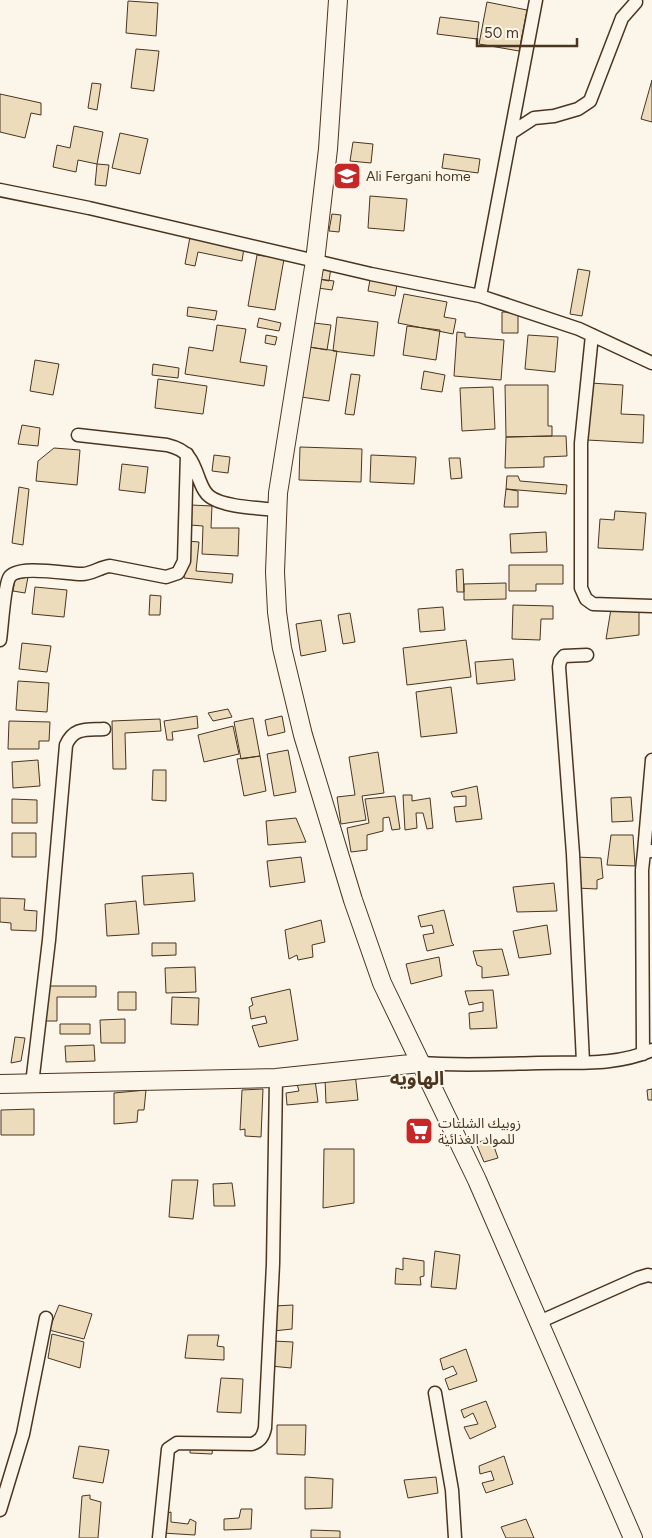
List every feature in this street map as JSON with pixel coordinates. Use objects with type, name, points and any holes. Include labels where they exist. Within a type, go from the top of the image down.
[{"type":"street","points":[[338,0],[328,149],[315,261],[287,428],[277,510],[275,572],[277,612],[282,648],[303,735],[382,983],[476,1180],[633,1538]]},
{"type":"street","points":[[480,296],[536,0]]},
{"type":"street","points":[[511,133],[534,118],[554,116],[578,110],[590,101],[622,18],[636,1]]},
{"type":"street","points":[[0,190],[89,208],[315,261],[480,296],[579,329],[652,363]]},
{"type":"street","points":[[592,335],[581,443],[581,588],[586,599],[593,604],[652,606]]},
{"type":"street","points":[[78,435],[180,448],[188,454],[203,490],[210,497],[222,502],[277,510]]},
{"type":"street","points":[[0,640],[7,586],[10,577],[14,573],[21,571],[61,572],[83,575],[101,567],[110,566],[166,577],[178,573],[184,561],[188,454]]},
{"type":"street","points":[[583,1062],[573,854],[559,667],[560,661],[564,656],[587,655]]},
{"type":"street","points":[[32,1084],[49,940],[66,745],[74,732],[104,729]]},
{"type":"street","points":[[0,1084],[276,1078],[420,1063],[445,1065],[620,1060],[648,1052],[641,955],[652,760]]},
{"type":"street","points":[[159,1538],[168,1449],[177,1443],[252,1444],[263,1435],[265,1428],[273,1264],[276,1078]]},
{"type":"street","points":[[539,1322],[638,1278],[648,1275],[652,1276]]},
{"type":"street","points":[[0,1510],[23,1434],[46,1318]]},
{"type":"street","points":[[434,1394],[452,1490],[455,1538]]},
{"type":"building","points":[[128,1],[158,3],[156,36],[126,33]]},
{"type":"building","points":[[487,2],[527,10],[519,51],[479,44]]},
{"type":"building","points":[[440,17],[479,22],[477,39],[437,34]]},
{"type":"building","points":[[136,49],[159,51],[154,91],[131,88]]},
{"type":"building","points":[[652,80],[652,122],[641,119]]},
{"type":"building","points":[[92,83],[101,84],[97,110],[88,108]]},
{"type":"building","points":[[0,94],[41,103],[41,115],[31,113],[25,138],[0,132]]},
{"type":"building","points":[[74,126],[103,132],[97,164],[78,160],[76,172],[53,167],[57,145],[70,148]]},
{"type":"building","points":[[120,133],[148,139],[140,174],[112,168]]},
{"type":"building","points":[[353,142],[373,144],[371,163],[350,161]]},
{"type":"building","points":[[444,154],[480,159],[478,173],[442,168]]},
{"type":"building","points":[[97,164],[109,165],[106,186],[95,185]]},
{"type":"building","points":[[370,196],[407,199],[404,231],[368,228]]},
{"type":"building","points":[[332,214],[341,215],[339,232],[329,231]]},
{"type":"building","points":[[190,237],[244,248],[242,261],[198,252],[195,266],[185,264]]},
{"type":"building","points":[[257,255],[284,259],[275,310],[248,306]]},
{"type":"building","points":[[321,265],[331,267],[329,281],[319,279]]},
{"type":"building","points":[[578,269],[590,271],[582,316],[570,314]]},
{"type":"building","points":[[371,274],[398,279],[395,296],[368,291]]},
{"type":"building","points":[[319,279],[334,281],[332,290],[318,288]]},
{"type":"building","points":[[404,294],[447,302],[444,317],[456,319],[453,334],[398,323]]},
{"type":"building","points":[[188,307],[217,311],[215,320],[187,316]]},
{"type":"building","points":[[502,312],[518,312],[518,333],[502,333]]},
{"type":"building","points":[[337,317],[378,322],[374,356],[333,351]]},
{"type":"building","points":[[259,318],[281,323],[279,331],[257,327]]},
{"type":"building","points":[[314,323],[331,325],[327,350],[309,347]]},
{"type":"building","points":[[217,325],[246,329],[240,362],[267,366],[264,386],[185,374],[189,347],[213,351]]},
{"type":"building","points":[[407,326],[440,330],[436,360],[403,355]]},
{"type":"building","points":[[457,332],[465,333],[465,337],[504,340],[501,380],[454,376]]},
{"type":"building","points":[[266,335],[277,337],[275,345],[265,343]]},
{"type":"building","points":[[528,335],[558,337],[555,372],[525,369]]},
{"type":"building","points":[[309,347],[337,351],[329,401],[301,397]]},
{"type":"building","points":[[35,360],[59,364],[53,395],[30,391]]},
{"type":"building","points":[[153,364],[179,368],[178,378],[152,375]]},
{"type":"building","points":[[424,371],[445,375],[442,392],[421,389]]},
{"type":"building","points":[[351,374],[360,375],[354,415],[345,414]]},
{"type":"building","points":[[158,379],[207,386],[203,414],[155,408]]},
{"type":"building","points":[[590,383],[623,385],[621,414],[644,415],[643,443],[587,440]]},
{"type":"building","points":[[505,385],[548,385],[548,426],[552,426],[552,436],[506,437]]},
{"type":"building","points":[[493,387],[495,429],[462,431],[460,388]]},
{"type":"building","points":[[22,425],[40,428],[38,446],[18,444]]},
{"type":"building","points":[[566,436],[567,456],[544,457],[544,467],[505,468],[506,437]]},
{"type":"building","points":[[300,447],[362,449],[361,482],[299,480]]},
{"type":"building","points":[[54,448],[80,450],[77,485],[36,481],[38,461]]},
{"type":"building","points":[[214,455],[230,457],[228,473],[212,471]]},
{"type":"building","points":[[371,455],[416,457],[414,484],[370,482]]},
{"type":"building","points":[[449,458],[460,458],[462,478],[451,479]]},
{"type":"building","points":[[122,464],[148,467],[145,493],[119,490]]},
{"type":"building","points":[[507,476],[518,476],[520,481],[567,485],[566,494],[506,489]]},
{"type":"building","points":[[19,487],[29,489],[23,545],[12,543]]},
{"type":"building","points":[[506,489],[518,491],[518,507],[504,507]]},
{"type":"building","points":[[191,505],[212,506],[211,528],[239,528],[238,556],[202,554],[203,526],[190,525]]},
{"type":"building","points":[[615,511],[646,513],[643,550],[598,548],[600,519],[614,520]]},
{"type":"building","points":[[546,532],[547,552],[511,553],[510,534]]},
{"type":"building","points":[[187,541],[199,542],[196,571],[233,574],[232,583],[184,578]]},
{"type":"building","points":[[509,565],[563,565],[563,584],[536,584],[536,591],[509,591]]},
{"type":"building","points":[[463,569],[464,592],[457,592],[456,570]]},
{"type":"building","points":[[28,577],[25,593],[13,591],[15,580]]},
{"type":"building","points":[[506,583],[506,599],[464,600],[464,584]]},
{"type":"building","points":[[35,587],[67,590],[64,617],[32,614]]},
{"type":"building","points":[[150,595],[161,596],[160,615],[149,615]]},
{"type":"building","points":[[513,605],[553,606],[553,619],[541,619],[540,640],[512,639]]},
{"type":"building","points":[[443,607],[445,630],[420,632],[418,609]]},
{"type":"building","points":[[611,609],[639,609],[639,635],[606,639]]},
{"type":"building","points":[[350,613],[355,642],[343,644],[338,615]]},
{"type":"building","points":[[321,620],[326,651],[301,656],[296,624]]},
{"type":"building","points":[[466,640],[471,677],[407,685],[403,648]]},
{"type":"building","points":[[22,643],[51,646],[47,672],[19,669]]},
{"type":"building","points":[[513,659],[515,680],[477,684],[475,662]]},
{"type":"building","points":[[18,681],[49,683],[47,712],[16,710]]},
{"type":"building","points":[[451,687],[457,733],[421,737],[416,692]]},
{"type":"building","points":[[228,709],[232,717],[213,721],[208,713]]},
{"type":"building","points":[[197,716],[198,728],[172,732],[173,740],[167,740],[164,721]]},
{"type":"building","points":[[282,716],[285,732],[268,736],[265,720]]},
{"type":"building","points":[[253,718],[260,756],[241,759],[234,722]]},
{"type":"building","points":[[160,719],[161,731],[125,733],[126,769],[113,769],[112,721]]},
{"type":"building","points":[[9,721],[50,722],[49,741],[39,741],[39,749],[8,749]]},
{"type":"building","points":[[233,726],[239,754],[204,762],[198,735]]},
{"type":"building","points":[[288,750],[296,792],[274,796],[267,754]]},
{"type":"building","points":[[378,752],[384,793],[362,796],[366,820],[341,824],[337,797],[355,795],[349,757]]},
{"type":"building","points":[[260,756],[266,791],[244,796],[237,759]]},
{"type":"building","points":[[38,760],[40,786],[13,788],[12,762]]},
{"type":"building","points":[[153,770],[166,770],[166,801],[152,800]]},
{"type":"building","points":[[477,786],[482,819],[456,822],[454,807],[466,806],[466,796],[453,797],[451,792]]},
{"type":"building","points":[[403,795],[412,795],[412,801],[430,798],[433,828],[427,829],[423,813],[416,813],[417,828],[405,830]]},
{"type":"building","points":[[395,796],[400,829],[392,830],[389,817],[383,818],[383,831],[367,835],[367,850],[351,852],[347,828],[369,823],[365,799]]},
{"type":"building","points":[[631,797],[633,821],[612,822],[611,798]]},
{"type":"building","points":[[12,799],[37,800],[37,823],[12,823]]},
{"type":"building","points":[[296,818],[306,842],[268,845],[266,821]]},
{"type":"building","points":[[12,833],[36,833],[36,857],[12,857]]},
{"type":"building","points":[[611,835],[633,835],[635,866],[607,865]]},
{"type":"building","points":[[301,857],[305,882],[270,887],[267,861]]},
{"type":"building","points":[[575,857],[601,858],[603,878],[597,880],[597,889],[576,888]]},
{"type":"building","points":[[193,873],[195,901],[144,905],[142,876]]},
{"type":"building","points":[[554,883],[557,911],[517,912],[513,887]]},
{"type":"building","points":[[0,898],[25,899],[24,910],[37,911],[36,931],[11,930],[11,923],[0,922]]},
{"type":"building","points":[[136,901],[139,934],[107,936],[105,904]]},
{"type":"building","points":[[444,910],[454,945],[427,951],[423,935],[434,933],[432,925],[421,927],[418,916]]},
{"type":"building","points":[[321,920],[325,942],[312,945],[313,957],[298,960],[297,955],[289,959],[285,930]]},
{"type":"building","points":[[547,925],[551,954],[519,958],[513,931]]},
{"type":"building","points":[[152,943],[176,943],[176,955],[152,956]]},
{"type":"building","points":[[502,949],[509,975],[482,978],[482,967],[477,965],[473,951]]},
{"type":"building","points":[[439,957],[442,976],[411,984],[406,964]]},
{"type":"building","points":[[195,967],[196,992],[166,993],[165,968]]},
{"type":"building","points":[[46,986],[96,986],[96,997],[57,997],[57,1021],[46,1021]]},
{"type":"building","points":[[290,989],[298,1040],[259,1047],[252,1026],[267,1023],[265,1016],[251,1019],[249,1007],[253,1005],[251,998]]},
{"type":"building","points":[[493,990],[497,1028],[470,1029],[469,1013],[483,1011],[483,1002],[469,1005],[465,991]]},
{"type":"building","points":[[118,992],[136,992],[136,1010],[118,1010]]},
{"type":"building","points":[[172,997],[199,998],[198,1025],[171,1024]]},
{"type":"building","points":[[125,1019],[125,1043],[101,1043],[100,1020]]},
{"type":"building","points":[[60,1024],[90,1024],[90,1034],[60,1034]]},
{"type":"building","points":[[15,1037],[25,1038],[21,1061],[11,1063]]},
{"type":"building","points":[[94,1045],[95,1061],[66,1062],[65,1046]]},
{"type":"building","points":[[355,1073],[358,1100],[326,1103],[325,1079]]},
{"type":"building","points":[[315,1080],[318,1102],[287,1105],[286,1093],[299,1091],[296,1081]]},
{"type":"building","points":[[263,1089],[261,1137],[245,1136],[245,1129],[240,1130],[242,1090]]},
{"type":"building","points":[[652,1089],[652,1100],[648,1100],[647,1090]]},
{"type":"building","points":[[146,1090],[144,1110],[138,1110],[137,1122],[114,1124],[114,1093]]},
{"type":"building","points":[[34,1109],[34,1135],[1,1135],[1,1110]]},
{"type":"building","points":[[491,1138],[498,1158],[484,1162],[476,1143]]},
{"type":"building","points":[[324,1149],[354,1149],[354,1203],[323,1208]]},
{"type":"building","points":[[172,1180],[198,1180],[193,1219],[169,1217]]},
{"type":"building","points":[[232,1183],[235,1206],[214,1206],[213,1184]]},
{"type":"building","points":[[435,1251],[460,1255],[456,1289],[431,1287]]},
{"type":"building","points":[[403,1258],[424,1261],[424,1276],[420,1277],[421,1285],[395,1284],[396,1268],[403,1270]]},
{"type":"building","points":[[59,1305],[92,1314],[84,1339],[49,1330]]},
{"type":"building","points":[[293,1305],[292,1329],[273,1331],[274,1306]]},
{"type":"building","points":[[52,1334],[84,1342],[80,1368],[48,1358]]},
{"type":"building","points":[[188,1335],[219,1335],[217,1346],[224,1347],[224,1360],[185,1358]]},
{"type":"building","points":[[273,1341],[293,1342],[291,1368],[271,1366]]},
{"type":"building","points":[[466,1349],[477,1381],[449,1390],[445,1379],[457,1374],[453,1366],[443,1370],[440,1359]]},
{"type":"building","points":[[221,1378],[243,1379],[241,1413],[217,1412]]},
{"type":"building","points":[[486,1401],[496,1427],[470,1439],[464,1427],[478,1424],[473,1413],[464,1418],[461,1410]]},
{"type":"building","points":[[277,1425],[306,1425],[305,1455],[277,1454]]},
{"type":"building","points":[[190,1445],[213,1446],[212,1454],[190,1453]]},
{"type":"building","points":[[79,1446],[109,1450],[103,1483],[73,1478]]},
{"type":"building","points":[[504,1456],[513,1484],[486,1493],[482,1483],[494,1480],[491,1471],[480,1474],[479,1466]]},
{"type":"building","points":[[305,1477],[333,1479],[332,1508],[305,1509]]},
{"type":"building","points":[[436,1477],[438,1493],[408,1498],[404,1480]]},
{"type":"building","points":[[90,1495],[90,1499],[101,1502],[98,1538],[79,1538],[82,1496]]},
{"type":"building","points":[[241,1509],[252,1509],[251,1529],[224,1530],[224,1519],[239,1518]]},
{"type":"building","points":[[171,1512],[171,1522],[188,1524],[190,1519],[196,1522],[195,1535],[162,1533],[164,1514]]},
{"type":"building","points":[[526,1519],[534,1538],[506,1538],[501,1527]]},
{"type":"building","points":[[311,1530],[340,1531],[340,1538],[311,1538]]},
{"type":"place","name":"Ali Fergani home","points":[[347,176]]},
{"type":"place","name":"زوبيك الشلتات للمواد الغذائية","points":[[419,1131]]},
{"type":"district","name":"الهاويه","points":[[417,1078]]}]
